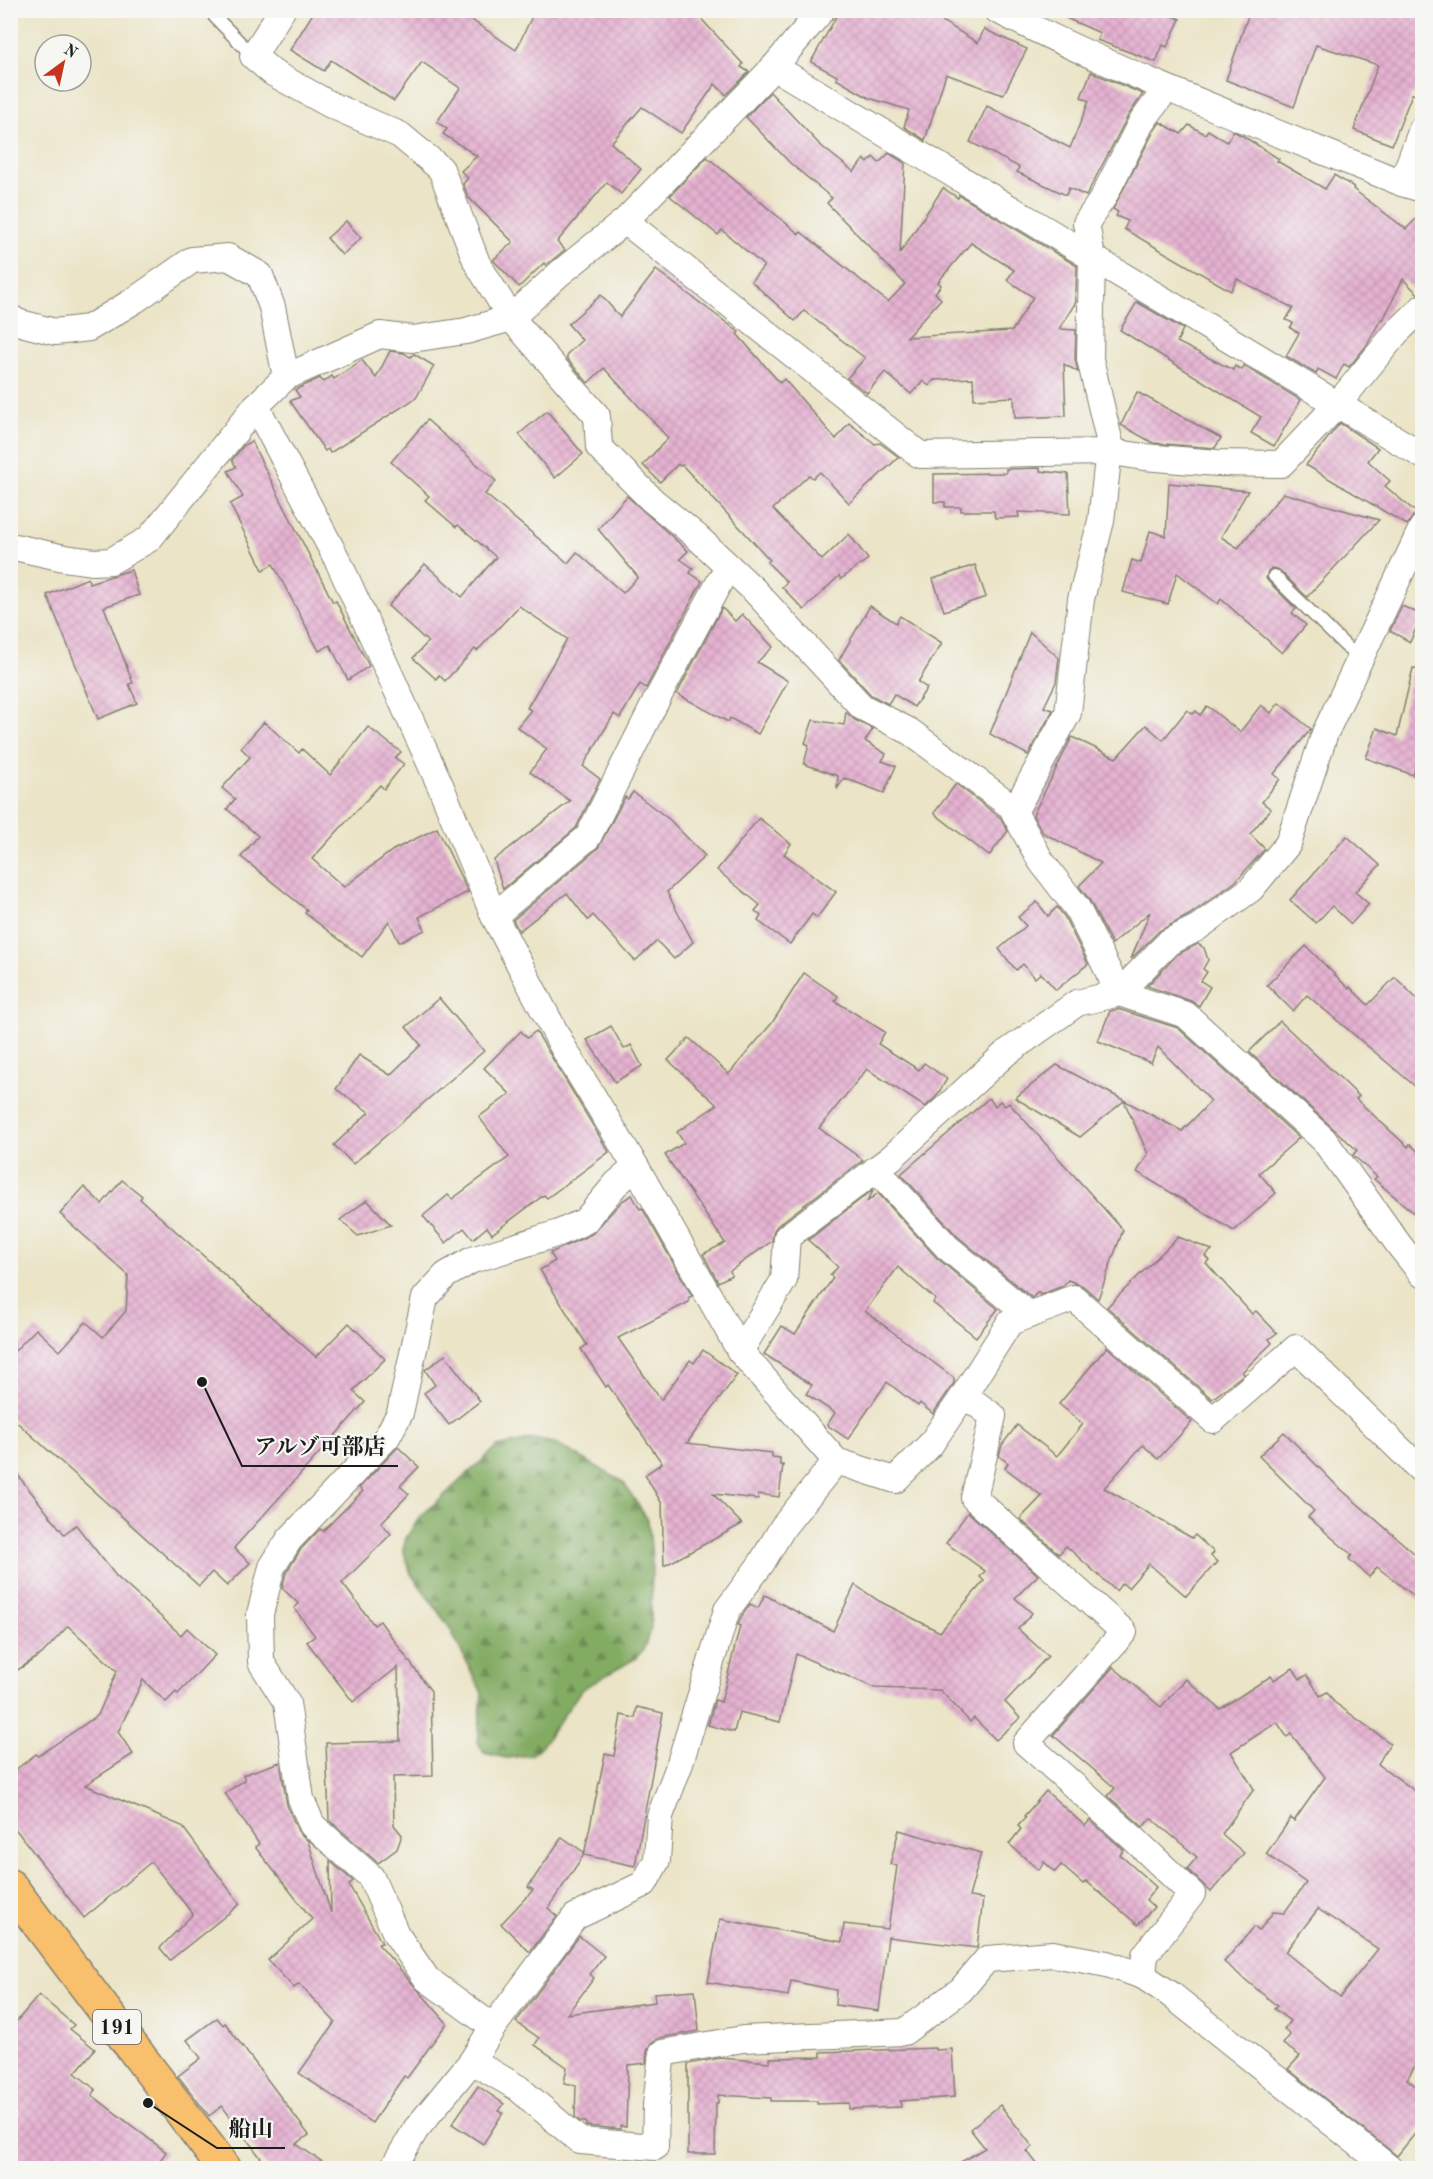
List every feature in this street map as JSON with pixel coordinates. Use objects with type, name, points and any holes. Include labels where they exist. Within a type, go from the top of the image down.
[{"type":"highway","name":"191","points":[[10,1886],[224,2169]]},
{"type":"street","points":[[282,10],[253,56],[273,73],[331,105],[400,135],[441,169],[477,263],[511,318],[597,416],[599,447],[652,500],[696,536],[754,590],[862,707],[909,731],[1014,809],[1041,861],[1077,908],[1119,993],[1185,1015],[1324,1140],[1422,1274]]},
{"type":"street","points":[[10,546],[74,560],[111,561],[149,539],[256,406],[286,377],[380,335],[412,339],[466,331],[511,318],[560,273],[625,221],[774,67],[822,10]]},
{"type":"street","points":[[997,10],[1166,89],[1412,186],[1422,129]]},
{"type":"street","points":[[774,67],[1422,455]]},
{"type":"street","points":[[1014,809],[1068,713],[1081,598],[1101,521],[1108,459],[1112,452],[1090,359],[1092,257],[1086,223],[1103,198],[1141,123],[1166,89]]},
{"type":"street","points":[[625,221],[920,455],[1112,452],[1217,463],[1281,464],[1337,405],[1396,333],[1422,308]]},
{"type":"street","points":[[10,317],[17,322],[55,332],[89,328],[135,300],[192,260],[228,257],[260,275],[272,307],[286,377]]},
{"type":"street","points":[[256,406],[339,562],[441,787],[494,915],[564,1049],[636,1167],[740,1351],[836,1461],[895,1480],[930,1445],[1010,1322],[1074,1298],[1213,1420],[1296,1348],[1422,1470]]},
{"type":"street","points":[[740,1351],[784,1280],[787,1237],[876,1169],[1006,1053],[1077,1004],[1119,993],[1169,942],[1197,928],[1251,889],[1288,844],[1325,733],[1422,528]]},
{"type":"street","points":[[494,915],[588,837],[657,699],[728,566]]},
{"type":"street","points":[[493,2027],[427,1979],[396,1934],[371,1877],[312,1825],[301,1799],[286,1704],[261,1662],[260,1614],[272,1567],[289,1540],[387,1437],[400,1413],[425,1298],[446,1275],[472,1260],[559,1233],[585,1221],[616,1184],[636,1167]]},
{"type":"street","points":[[876,1169],[947,1247],[1029,1315]]},
{"type":"street","points":[[964,1395],[993,1416],[974,1498],[1124,1632],[1026,1743],[1192,1894],[1145,1955],[1143,1976]]},
{"type":"street","points":[[393,2169],[416,2129],[472,2061],[493,2027],[575,1917],[644,1884],[657,1860],[660,1816],[679,1766],[727,1610],[761,1564],[783,1527],[836,1461]]},
{"type":"street","points":[[472,2061],[518,2088],[580,2142],[655,2147],[656,2105],[662,2053],[743,2039],[904,2032],[961,1990],[987,1959],[1053,1954],[1107,1964],[1143,1976],[1170,1994],[1389,2169]]},
{"type":"lane","points":[[212,10],[215,17],[253,56]]},
{"type":"lane","points":[[1274,576],[1360,660]]},
{"type":"green space","points":[[534,1439],[558,1444],[623,1482],[648,1520],[652,1556],[651,1628],[643,1650],[635,1659],[582,1689],[541,1747],[531,1755],[507,1758],[484,1753],[478,1742],[482,1693],[448,1625],[411,1574],[403,1550],[406,1538],[419,1518],[497,1447]]},
{"type":"building","points":[[315,10],[457,10],[516,50],[535,10],[693,10],[743,64],[741,67],[749,72],[726,95],[715,84],[681,133],[642,107],[611,143],[641,169],[621,194],[607,182],[557,242],[565,250],[546,265],[544,263],[519,287],[493,260],[513,242],[468,197],[463,184],[468,178],[461,171],[477,156],[443,134],[447,129],[437,122],[460,88],[422,62],[394,101],[331,60],[324,71],[290,50]]},
{"type":"building","points":[[840,10],[924,10],[978,43],[984,29],[1027,49],[1003,95],[946,74],[925,140],[904,127],[909,110],[869,98],[836,79],[837,76],[811,62]]},
{"type":"building","points":[[1048,10],[1159,10],[1180,19],[1167,47],[1163,45],[1156,62],[1097,40],[1100,33]]},
{"type":"building","points":[[1250,10],[1422,10],[1422,97],[1412,94],[1392,145],[1354,130],[1378,65],[1316,45],[1294,107],[1226,80]]},
{"type":"building","points":[[1091,72],[1143,94],[1128,116],[1086,196],[1069,188],[1066,195],[1017,172],[1019,167],[970,142],[987,106],[1070,148],[1089,101],[1081,97]]},
{"type":"building","points":[[770,92],[820,145],[854,172],[864,159],[868,163],[873,157],[879,163],[889,153],[905,163],[900,253],[943,188],[958,198],[959,195],[1077,266],[1076,302],[1059,329],[1076,330],[1075,359],[1078,372],[1064,364],[1066,416],[1015,418],[1014,397],[974,399],[973,378],[934,380],[929,386],[923,381],[911,394],[885,372],[867,393],[847,378],[865,358],[804,311],[795,321],[751,281],[764,266],[722,230],[718,235],[670,196],[707,157],[799,234],[801,232],[888,302],[905,284],[827,203],[832,198],[790,163],[746,117]],"holes":[[[971,243],[1014,270],[1007,280],[1033,297],[1012,331],[907,337],[941,299],[935,293],[941,285],[938,282]]]},
{"type":"building","points":[[1160,122],[1181,134],[1189,125],[1205,134],[1208,130],[1227,142],[1233,131],[1279,159],[1277,161],[1325,189],[1334,175],[1354,187],[1353,189],[1406,229],[1422,213],[1422,293],[1418,294],[1403,279],[1383,320],[1381,319],[1367,345],[1349,367],[1344,364],[1336,379],[1318,369],[1316,374],[1286,356],[1299,333],[1290,328],[1293,323],[1286,320],[1293,308],[1237,279],[1231,291],[1124,229],[1128,221],[1116,216],[1118,212],[1113,209]]},
{"type":"building","points":[[346,221],[361,238],[342,255],[327,238]]},
{"type":"building","points":[[656,270],[739,332],[737,334],[780,383],[784,379],[836,439],[849,423],[875,444],[880,443],[899,457],[849,503],[820,472],[813,478],[809,475],[773,509],[822,560],[849,534],[868,559],[841,579],[839,576],[804,610],[782,587],[787,582],[767,562],[770,560],[682,465],[678,464],[660,482],[643,465],[668,438],[604,368],[588,383],[567,359],[567,354],[582,340],[568,324],[601,295],[620,317]]},
{"type":"building","points":[[1137,302],[1183,329],[1177,342],[1233,370],[1235,366],[1242,370],[1244,366],[1301,400],[1274,446],[1251,433],[1261,417],[1120,330]]},
{"type":"building","points":[[390,351],[404,353],[410,357],[414,354],[434,366],[416,398],[330,453],[328,449],[325,451],[290,401],[300,397],[295,390],[320,378],[323,382],[332,376],[334,379],[362,360],[376,378]]},
{"type":"building","points":[[1137,392],[1221,438],[1215,448],[1153,443],[1121,425]]},
{"type":"building","points":[[547,411],[583,454],[555,478],[519,434]]},
{"type":"building","points":[[427,420],[496,481],[485,494],[568,563],[577,552],[623,593],[638,577],[598,529],[627,496],[688,551],[680,559],[693,568],[690,573],[702,581],[646,688],[640,684],[620,718],[614,714],[583,766],[600,779],[576,828],[503,889],[494,860],[570,801],[530,772],[547,749],[517,727],[531,710],[527,708],[567,639],[519,606],[445,681],[439,675],[436,679],[413,658],[428,642],[388,606],[425,564],[462,597],[496,557],[425,500],[429,496],[391,462]]},
{"type":"building","points":[[1340,423],[1378,448],[1368,461],[1390,481],[1385,486],[1418,514],[1413,516],[1407,525],[1306,465]]},
{"type":"building","points":[[251,441],[333,602],[336,601],[369,666],[348,680],[330,645],[319,651],[273,564],[263,570],[230,504],[243,497],[228,471],[236,467],[232,460],[243,446]]},
{"type":"building","points":[[1040,468],[1040,471],[1068,474],[1070,514],[1018,512],[1019,517],[995,518],[994,511],[961,511],[961,507],[945,507],[945,502],[934,502],[934,474],[1006,473],[1006,469]]},
{"type":"building","points":[[1169,483],[1248,491],[1221,537],[1238,548],[1283,493],[1379,520],[1307,597],[1279,570],[1272,568],[1268,571],[1266,578],[1268,581],[1296,609],[1292,613],[1306,625],[1282,653],[1221,599],[1218,604],[1177,573],[1168,604],[1123,592],[1132,560],[1141,563],[1150,531],[1166,536]]},
{"type":"building","points":[[975,565],[986,597],[944,611],[933,579]]},
{"type":"building","points":[[131,570],[139,595],[104,607],[133,683],[129,684],[137,703],[98,719],[47,595],[88,578],[89,583]]},
{"type":"building","points":[[870,606],[896,623],[900,616],[942,643],[918,682],[927,688],[914,707],[894,694],[888,704],[871,695],[839,660]]},
{"type":"building","points":[[1402,606],[1422,615],[1410,642],[1390,631]]},
{"type":"building","points":[[722,608],[735,621],[742,614],[773,647],[757,662],[788,681],[758,734],[730,718],[728,722],[677,694]]},
{"type":"building","points":[[1030,632],[1059,658],[1056,682],[1044,707],[1053,710],[1028,755],[990,734]]},
{"type":"building","points":[[1413,668],[1422,669],[1422,748],[1413,775],[1366,758],[1377,728],[1397,736]]},
{"type":"building","points":[[1279,703],[1311,729],[1274,774],[1280,779],[1262,802],[1271,809],[1250,834],[1265,849],[1235,882],[1189,915],[1159,931],[1131,959],[1150,912],[1112,944],[1090,901],[1079,886],[1101,863],[1043,833],[1033,815],[1072,737],[1116,758],[1146,725],[1163,740],[1187,710],[1193,714],[1196,711],[1200,715],[1207,706],[1240,732],[1261,705],[1271,713]]},
{"type":"building","points":[[846,712],[855,720],[873,729],[865,741],[886,754],[882,761],[896,766],[884,793],[844,778],[837,789],[838,776],[804,764],[809,745],[805,743],[813,720],[844,725]]},
{"type":"building","points":[[264,722],[299,753],[302,749],[330,775],[368,727],[401,752],[395,758],[404,764],[384,789],[380,785],[312,859],[344,887],[393,850],[437,828],[468,892],[419,917],[425,930],[399,942],[389,921],[362,957],[305,913],[307,910],[241,857],[258,836],[227,809],[235,799],[222,788],[250,757],[241,748]]},
{"type":"building","points":[[956,784],[1001,818],[1008,831],[989,856],[934,813]]},
{"type":"building","points":[[633,792],[670,820],[705,856],[667,892],[693,942],[674,959],[657,941],[635,961],[593,915],[588,920],[567,893],[519,931],[513,920],[598,848],[625,797],[628,799]]},
{"type":"building","points":[[759,818],[791,844],[784,854],[836,892],[817,918],[812,914],[790,944],[758,921],[761,916],[755,911],[760,905],[717,870]]},
{"type":"building","points":[[1347,836],[1380,865],[1355,892],[1369,904],[1351,924],[1332,906],[1316,923],[1290,900]]},
{"type":"building","points":[[1037,902],[1048,916],[1057,907],[1064,916],[1088,964],[1056,990],[1041,973],[1035,978],[1023,964],[1016,970],[999,949],[1026,926],[1018,917]]},
{"type":"building","points":[[1198,944],[1204,948],[1208,960],[1203,969],[1207,972],[1201,981],[1210,987],[1199,1006],[1147,986],[1178,954]]},
{"type":"building","points":[[1306,946],[1368,1005],[1395,977],[1422,1004],[1422,1092],[1307,995],[1293,1011],[1267,985]]},
{"type":"building","points":[[804,973],[838,996],[835,1001],[885,1032],[878,1044],[919,1070],[924,1063],[947,1079],[936,1097],[925,1107],[867,1069],[819,1128],[863,1160],[778,1225],[774,1230],[772,1241],[730,1271],[732,1275],[718,1282],[703,1254],[725,1243],[665,1155],[684,1143],[677,1132],[717,1105],[668,1060],[689,1038],[729,1074],[772,1023]]},
{"type":"building","points":[[439,998],[484,1051],[353,1164],[334,1145],[369,1112],[336,1089],[359,1055],[390,1075],[421,1045],[406,1027]]},
{"type":"building","points":[[1118,1009],[1178,1028],[1299,1138],[1259,1173],[1276,1193],[1234,1231],[1137,1172],[1148,1154],[1124,1101],[1080,1137],[1015,1098],[1057,1065],[1182,1131],[1211,1101],[1158,1047],[1151,1063],[1098,1041],[1110,1011]]},
{"type":"building","points":[[1280,1021],[1359,1096],[1356,1099],[1408,1147],[1410,1144],[1422,1155],[1422,1220],[1374,1179],[1377,1177],[1353,1155],[1357,1150],[1249,1052]]},
{"type":"building","points":[[611,1026],[624,1049],[631,1045],[642,1066],[615,1082],[587,1040]]},
{"type":"building","points":[[521,1031],[527,1038],[536,1031],[609,1152],[547,1198],[544,1195],[492,1234],[487,1227],[473,1239],[464,1228],[446,1243],[423,1216],[448,1195],[452,1199],[509,1157],[479,1117],[510,1094],[484,1068]]},
{"type":"building","points":[[989,1098],[995,1106],[1000,1101],[1005,1106],[1009,1103],[1123,1230],[1098,1299],[1083,1286],[1068,1280],[1063,1286],[1040,1295],[1038,1292],[1032,1298],[957,1236],[901,1174]]},
{"type":"building","points":[[122,1180],[142,1196],[140,1199],[316,1357],[349,1323],[385,1359],[353,1391],[365,1402],[234,1548],[250,1563],[227,1586],[212,1572],[199,1586],[10,1416],[10,1356],[36,1329],[60,1351],[86,1322],[103,1337],[126,1311],[128,1275],[60,1214],[84,1187],[102,1204]]},
{"type":"building","points":[[874,1189],[867,1202],[878,1193],[936,1257],[998,1309],[976,1337],[933,1303],[935,1299],[898,1267],[865,1311],[954,1378],[954,1383],[933,1414],[920,1403],[918,1406],[887,1382],[848,1439],[827,1425],[835,1413],[806,1394],[812,1385],[764,1354],[782,1326],[795,1334],[833,1278],[830,1275],[838,1267],[808,1240]]},
{"type":"building","points":[[632,1195],[640,1209],[642,1208],[692,1296],[689,1297],[689,1302],[618,1338],[661,1400],[690,1360],[694,1363],[703,1350],[737,1375],[687,1443],[772,1453],[772,1457],[780,1458],[780,1465],[783,1465],[779,1497],[758,1494],[758,1499],[713,1494],[742,1524],[664,1566],[662,1504],[645,1475],[662,1463],[581,1349],[587,1345],[540,1270],[555,1261],[550,1253],[592,1234],[622,1201]]},
{"type":"building","points":[[367,1200],[391,1225],[358,1236],[340,1220]]},
{"type":"building","points":[[1178,1237],[1212,1250],[1205,1256],[1209,1260],[1206,1263],[1252,1314],[1256,1311],[1277,1333],[1269,1339],[1272,1343],[1242,1372],[1244,1374],[1212,1399],[1107,1307]]},
{"type":"building","points":[[1107,1347],[1192,1422],[1158,1459],[1143,1445],[1104,1488],[1192,1538],[1195,1535],[1214,1552],[1211,1556],[1217,1562],[1186,1596],[1149,1564],[1128,1588],[1122,1583],[1116,1591],[1066,1546],[1059,1554],[1020,1519],[1042,1496],[1005,1468],[1008,1463],[999,1456],[1002,1445],[1017,1425],[1057,1456],[1083,1424],[1059,1404]]},
{"type":"building","points":[[445,1355],[480,1401],[449,1425],[424,1393],[435,1385],[425,1370]]},
{"type":"building","points":[[1284,1432],[1336,1485],[1422,1560],[1422,1602],[1377,1567],[1369,1577],[1349,1559],[1352,1555],[1308,1517],[1314,1511],[1259,1456]]},
{"type":"building","points":[[398,1447],[419,1467],[400,1486],[409,1494],[381,1523],[391,1534],[342,1583],[374,1625],[380,1621],[431,1691],[433,1776],[393,1777],[394,1825],[402,1835],[397,1849],[378,1863],[329,1820],[326,1743],[400,1741],[398,1667],[353,1702],[307,1642],[315,1636],[294,1608],[299,1604],[282,1588],[286,1573],[301,1549],[320,1529],[323,1531],[363,1491],[359,1488]]},
{"type":"building","points":[[10,1465],[64,1534],[76,1525],[116,1576],[181,1635],[187,1628],[215,1655],[178,1694],[176,1692],[166,1702],[143,1680],[118,1732],[133,1754],[85,1785],[182,1826],[240,1904],[170,1960],[160,1948],[193,1914],[151,1862],[84,1918],[10,1822],[10,1774],[36,1754],[38,1756],[98,1715],[117,1671],[68,1626],[42,1654],[10,1675]]},
{"type":"building","points":[[968,1512],[1038,1575],[1015,1598],[1032,1613],[1018,1629],[1048,1656],[1005,1702],[1020,1718],[996,1740],[974,1718],[970,1722],[940,1690],[875,1688],[796,1654],[780,1722],[739,1712],[734,1732],[708,1725],[715,1700],[721,1702],[741,1617],[750,1604],[758,1608],[765,1595],[833,1631],[855,1585],[879,1601],[940,1632],[984,1581],[980,1577],[985,1571],[946,1543]]},
{"type":"building","points":[[1113,1667],[1161,1707],[1186,1679],[1220,1709],[1271,1676],[1274,1680],[1293,1668],[1300,1679],[1307,1675],[1320,1696],[1327,1692],[1334,1702],[1390,1743],[1378,1764],[1422,1796],[1422,2055],[1407,2079],[1422,2091],[1422,2125],[1397,2156],[1288,2069],[1300,2056],[1283,2044],[1290,2035],[1284,2029],[1290,2021],[1274,2009],[1277,2006],[1224,1962],[1254,1927],[1259,1931],[1273,1912],[1284,1913],[1306,1883],[1266,1854],[1291,1818],[1294,1821],[1325,1777],[1291,1734],[1287,1737],[1277,1722],[1231,1752],[1254,1789],[1222,1834],[1244,1853],[1211,1892],[1187,1869],[1197,1857],[1151,1818],[1143,1827],[1108,1796],[1115,1788],[1053,1735]],"holes":[[[1318,1909],[1378,1949],[1340,1997],[1285,1952]]]},
{"type":"building","points":[[637,1707],[663,1713],[635,1866],[584,1855],[605,1754],[614,1756],[621,1715],[635,1718]]},
{"type":"building","points":[[280,1762],[287,1805],[298,1831],[308,1841],[331,1913],[330,1861],[353,1881],[349,1885],[382,1943],[378,1944],[447,2023],[407,2078],[404,2076],[372,2123],[299,2073],[335,2022],[299,1984],[294,1988],[268,1960],[312,1919],[255,1847],[259,1844],[225,1793],[245,1780],[243,1775]]},
{"type":"building","points":[[1046,1791],[1085,1826],[1090,1820],[1124,1850],[1120,1855],[1156,1887],[1146,1900],[1154,1907],[1138,1925],[1086,1881],[1083,1884],[1061,1865],[1055,1872],[1044,1862],[1039,1870],[1009,1844],[1021,1829],[1018,1826],[1026,1817],[1024,1816]]},
{"type":"building","points":[[899,1830],[981,1853],[969,1897],[983,1899],[977,1948],[888,1937],[879,2011],[835,2005],[836,1990],[791,1981],[788,1996],[708,1982],[720,1919],[842,1942],[844,1924],[888,1929],[897,1866],[890,1864]]},
{"type":"building","points":[[562,1837],[585,1853],[548,1908],[557,1916],[530,1952],[501,1924],[533,1890],[528,1887]]},
{"type":"building","points":[[579,1936],[604,1956],[590,1974],[594,1978],[567,2014],[655,2002],[654,1993],[695,1990],[699,2031],[659,2038],[651,2043],[647,2051],[646,2063],[628,2065],[626,2127],[620,2126],[620,2129],[586,2126],[586,2122],[581,2122],[575,2117],[576,2085],[564,2083],[567,2067],[535,2045],[539,2038],[516,2022]]},
{"type":"building","points":[[39,1995],[74,2025],[70,2029],[95,2049],[75,2073],[96,2090],[92,2095],[166,2152],[154,2169],[10,2169],[10,2029]]},
{"type":"building","points":[[217,2018],[223,2025],[225,2023],[309,2135],[296,2144],[333,2169],[269,2169],[222,2106],[209,2116],[178,2076],[201,2058],[187,2040]]},
{"type":"building","points":[[936,2048],[936,2050],[952,2049],[955,2097],[900,2101],[901,2107],[849,2109],[849,2103],[817,2104],[817,2101],[771,2101],[771,2098],[718,2095],[715,2154],[688,2154],[688,2064],[720,2058],[770,2062],[770,2058],[821,2057],[821,2052]]},
{"type":"building","points":[[478,2086],[504,2104],[499,2111],[503,2113],[483,2144],[452,2124]]},
{"type":"building","points":[[1000,2105],[1033,2147],[1027,2151],[1041,2169],[949,2169],[985,2148],[970,2129]]},
{"type":"place","name":"アルゾ可部店","points":[[202,1382]]},
{"type":"place","name":"船山","points":[[148,2103]]}]
